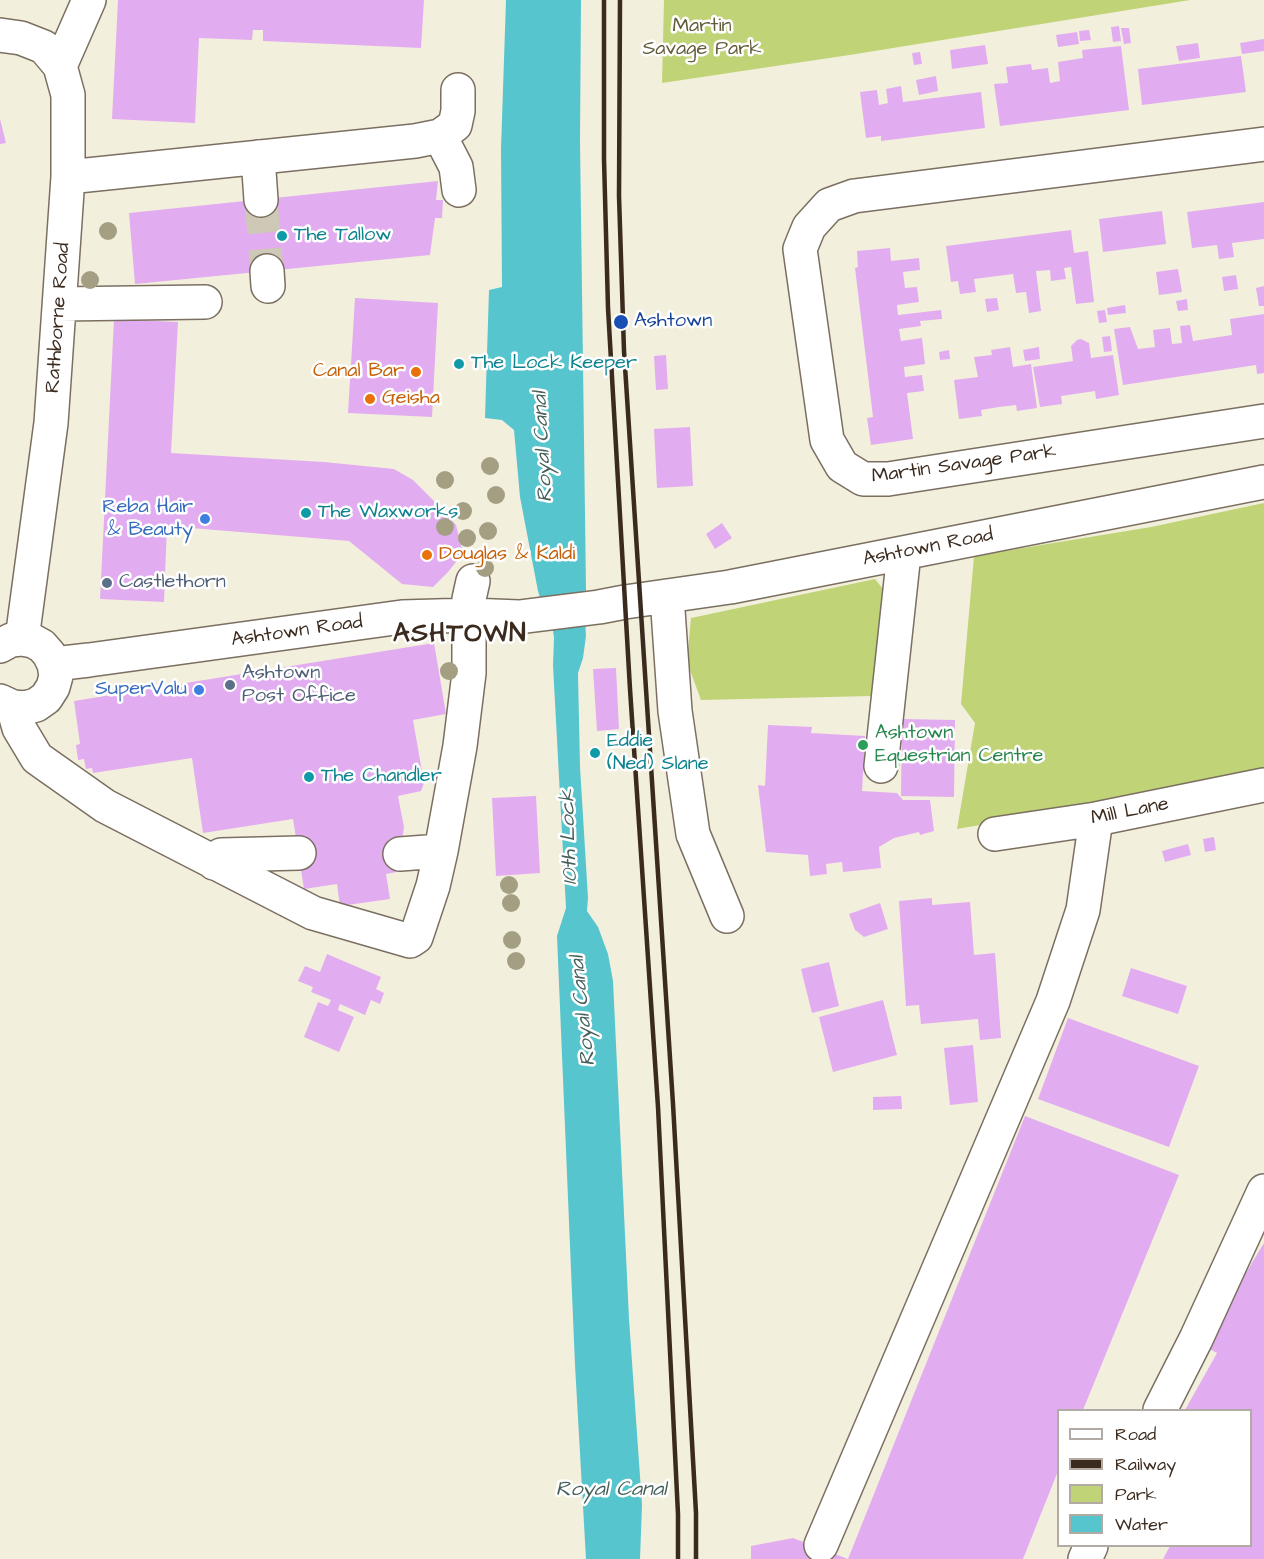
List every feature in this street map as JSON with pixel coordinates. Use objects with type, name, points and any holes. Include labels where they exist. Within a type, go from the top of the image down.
[{"type":"street","points":[[60,66],[88,0]]},
{"type":"street","name":"Rathborne Road","points":[[0,35],[21,38],[44,47],[60,66],[68,95],[69,177],[51,423],[11,643]]},
{"type":"street","points":[[69,177],[415,141],[440,136],[455,125],[458,90]]},
{"type":"street","points":[[440,136],[456,167],[459,190]]},
{"type":"street","name":"Martin Savage Park","points":[[1264,144],[854,196],[829,205],[809,227],[800,249],[827,440],[842,466],[863,479],[888,479],[1264,421]]},
{"type":"street","points":[[258,157],[261,200]]},
{"type":"street","points":[[60,304],[205,302]]},
{"type":"street","name":"Ashtown Road","points":[[54,664],[402,617],[519,616],[591,608],[730,587],[1264,482]]},
{"type":"street","points":[[881,766],[904,553]]},
{"type":"street","points":[[7,704],[37,758],[105,806],[313,914],[410,941],[416,937],[433,886],[460,746],[469,673],[469,599],[473,581]]},
{"type":"street","points":[[667,596],[675,711],[693,834],[727,916]]},
{"type":"street","points":[[7,704],[25,708],[36,705],[46,698],[53,687],[56,676],[54,664],[42,646],[33,641],[11,643]]},
{"type":"street","name":"Mill Lane","points":[[995,834],[1096,819],[1264,785]]},
{"type":"street","points":[[821,1545],[1053,1001],[1083,910],[1096,819]]},
{"type":"street","points":[[400,854],[441,851]]},
{"type":"street","points":[[214,863],[221,855],[299,853]]},
{"type":"street","points":[[1161,1409],[1196,1339],[1264,1191]]},
{"type":"green space","name":"Martin Savage Park","points":[[664,0],[1190,0],[662,83]]},
{"type":"green space","points":[[1264,503],[1264,776],[957,829],[975,723],[961,704],[974,556],[1151,527]]},
{"type":"green space","points":[[875,579],[887,594],[872,696],[701,700],[687,662],[691,618]]},
{"type":"water","points":[[506,0],[581,0],[580,141],[586,636],[578,673],[580,767],[587,911],[598,927],[608,954],[613,981],[629,1319],[642,1505],[640,1559],[586,1559],[575,1365],[557,936],[566,908],[553,665],[554,638],[549,601],[541,601],[538,591],[520,497],[514,430],[502,420],[485,418],[489,290],[502,287],[501,149]]},
{"type":"building","points":[[118,0],[424,0],[421,48],[263,41],[263,30],[253,30],[252,40],[199,38],[195,123],[112,119]]},
{"type":"building","points":[[1119,26],[1121,41],[1113,42],[1111,27]]},
{"type":"building","points":[[1121,28],[1129,28],[1131,43],[1124,44]]},
{"type":"building","points":[[1089,30],[1091,40],[1080,41],[1079,31]]},
{"type":"building","points":[[1077,32],[1079,44],[1058,47],[1056,35]]},
{"type":"building","points":[[1264,39],[1264,51],[1242,54],[1240,43]]},
{"type":"building","points":[[1198,43],[1200,58],[1179,61],[1176,46]]},
{"type":"building","points":[[985,45],[988,64],[952,69],[950,50]]},
{"type":"building","points":[[1121,46],[1129,110],[1000,126],[994,84],[1008,83],[1006,67],[1031,64],[1032,70],[1048,68],[1050,83],[1060,81],[1058,62],[1083,58],[1082,50]]},
{"type":"building","points":[[920,52],[922,64],[914,65],[912,53]]},
{"type":"building","points":[[1241,56],[1246,92],[1142,105],[1138,69]]},
{"type":"building","points":[[936,76],[938,91],[919,95],[916,80]]},
{"type":"building","points":[[901,86],[903,102],[981,92],[985,128],[881,141],[881,136],[866,138],[860,92],[877,90],[879,105],[888,103],[886,89]]},
{"type":"building","points":[[0,119],[6,143],[0,144]]},
{"type":"building","name":"The Tallow","points":[[438,181],[436,200],[443,200],[442,218],[435,218],[430,255],[135,284],[129,213]]},
{"type":"building","points":[[1264,202],[1264,239],[1232,243],[1234,257],[1219,259],[1217,245],[1192,248],[1187,212]]},
{"type":"building","points":[[1162,211],[1166,244],[1103,252],[1099,219]]},
{"type":"building","points":[[1071,230],[1074,253],[1088,251],[1094,302],[1076,304],[1071,267],[1064,268],[1066,279],[1051,281],[1050,270],[1036,271],[1041,311],[1029,313],[1026,292],[1016,293],[1013,274],[974,279],[976,292],[960,294],[958,281],[951,282],[946,246]]},
{"type":"building","points":[[890,248],[891,261],[919,258],[920,270],[903,272],[905,288],[917,287],[919,302],[897,305],[898,315],[941,310],[942,319],[920,321],[921,326],[899,329],[901,341],[922,338],[925,364],[904,367],[905,377],[922,375],[924,391],[907,393],[913,439],[871,445],[867,418],[873,417],[855,268],[858,267],[857,251]]},
{"type":"building","points":[[1178,269],[1182,292],[1159,295],[1156,272]]},
{"type":"building","points":[[1236,275],[1238,289],[1224,291],[1222,277]]},
{"type":"building","points":[[1264,286],[1264,306],[1259,306],[1256,288]]},
{"type":"building","points":[[355,298],[438,303],[432,417],[348,413]]},
{"type":"building","points":[[997,298],[999,310],[987,312],[985,299]]},
{"type":"building","points":[[1187,299],[1188,310],[1178,311],[1176,301]]},
{"type":"building","points":[[1125,305],[1126,313],[1108,315],[1107,308]]},
{"type":"building","points":[[1105,310],[1107,322],[1099,323],[1097,311]]},
{"type":"building","points":[[1264,314],[1264,373],[1257,374],[1256,365],[1123,385],[1114,329],[1130,327],[1138,349],[1155,347],[1153,330],[1170,328],[1172,344],[1182,343],[1180,326],[1190,325],[1193,341],[1232,335],[1230,319]]},
{"type":"building","points":[[114,319],[178,322],[171,453],[324,462],[394,469],[413,480],[456,525],[462,549],[456,562],[433,587],[402,584],[349,541],[167,526],[164,602],[100,599]]},
{"type":"building","points":[[1110,336],[1112,351],[1104,352],[1102,337]]},
{"type":"building","points":[[1081,339],[1089,343],[1091,358],[1113,355],[1119,395],[1096,399],[1095,391],[1061,396],[1062,404],[1040,407],[1033,367],[1073,361],[1071,346]]},
{"type":"building","points":[[1010,347],[1013,367],[1031,364],[1037,408],[1017,411],[1016,405],[999,407],[981,410],[982,416],[959,419],[954,380],[978,377],[974,357],[992,355],[991,350]]},
{"type":"building","points":[[1039,347],[1040,359],[1025,361],[1023,350]]},
{"type":"building","points":[[949,350],[950,359],[940,360],[939,352]]},
{"type":"building","points":[[666,355],[668,389],[656,390],[654,356]]},
{"type":"building","points":[[690,427],[693,486],[657,488],[654,429]]},
{"type":"building","points":[[722,523],[732,538],[715,549],[706,534]]},
{"type":"building","name":"The Chandler","points":[[434,643],[446,714],[413,720],[424,783],[421,791],[398,796],[404,827],[400,854],[402,871],[386,874],[390,899],[340,906],[337,884],[304,889],[293,819],[203,833],[192,758],[93,773],[92,768],[86,769],[84,759],[78,760],[76,745],[80,744],[74,701]]},
{"type":"building","points":[[616,668],[619,729],[597,731],[593,669]]},
{"type":"building","points":[[902,719],[955,720],[954,797],[901,796]]},
{"type":"building","points":[[768,725],[812,727],[811,733],[865,736],[862,791],[897,793],[903,800],[930,800],[934,831],[894,838],[879,847],[881,868],[843,872],[842,862],[826,864],[827,874],[810,876],[808,855],[766,852],[758,785],[765,786]]},
{"type":"building","points":[[536,796],[540,873],[496,876],[492,798]]},
{"type":"building","points":[[1214,837],[1216,850],[1205,852],[1203,839]]},
{"type":"building","points":[[1188,844],[1191,855],[1165,862],[1162,851]]},
{"type":"building","points":[[932,898],[932,905],[970,902],[974,955],[995,953],[1001,1038],[980,1040],[978,1019],[921,1024],[919,1005],[906,1006],[899,901]]},
{"type":"building","points":[[880,903],[888,929],[864,937],[855,930],[849,914]]},
{"type":"building","points":[[327,954],[381,977],[376,989],[384,993],[380,1004],[371,1000],[365,1015],[340,1004],[338,1010],[354,1017],[339,1052],[304,1037],[318,1002],[328,1006],[331,1000],[311,992],[313,987],[298,981],[305,966],[320,972]]},
{"type":"building","points":[[829,962],[839,1006],[812,1013],[801,969]]},
{"type":"building","points":[[1131,968],[1187,986],[1178,1014],[1122,996]]},
{"type":"building","points":[[883,1000],[897,1055],[833,1072],[819,1017]]},
{"type":"building","points":[[1068,1018],[1199,1066],[1169,1147],[1038,1099]]},
{"type":"building","points":[[973,1045],[978,1102],[950,1105],[944,1048]]},
{"type":"building","points":[[901,1096],[902,1109],[873,1110],[873,1097]]},
{"type":"building","points":[[1025,1116],[1179,1175],[1083,1409],[1057,1409],[1057,1474],[1023,1559],[848,1559]]},
{"type":"building","points":[[1264,1243],[1264,1559],[1163,1559],[1169,1547],[1252,1547],[1252,1409],[1186,1409],[1217,1353],[1202,1345]]},
{"type":"building","points":[[793,1538],[848,1559],[751,1559],[751,1546]]},
{"type":"tunnel","points":[[261,200],[267,271]]},
{"type":"railway","points":[[604,0],[604,159],[608,308],[630,689],[658,1107],[678,1514],[678,1559]]},
{"type":"railway","points":[[620,0],[619,196],[624,351],[673,1104],[696,1513],[696,1559]]},
{"type":"place","name":"The Tallow","points":[[282,236]]},
{"type":"place","name":"Ashtown","points":[[621,322]]},
{"type":"place","name":"The Lock Keeper","points":[[459,364]]},
{"type":"place","name":"Canal Bar","points":[[416,372]]},
{"type":"place","name":"Geisha","points":[[370,399]]},
{"type":"place","name":"The Waxworks","points":[[306,513]]},
{"type":"place","name":"Reba Hair & Beauty","points":[[205,519]]},
{"type":"place","name":"Douglas & Kaldi","points":[[427,555]]},
{"type":"place","name":"Castlethorn","points":[[107,583]]},
{"type":"place","name":"Ashtown Post Office","points":[[230,685]]},
{"type":"place","name":"SuperValu","points":[[199,690]]},
{"type":"place","name":"Ashtown Equestrian Centre","points":[[863,745]]},
{"type":"place","name":"Eddie (Ned) Slane","points":[[595,753]]},
{"type":"place","name":"The Chandler","points":[[309,777]]},
{"type":"district","name":"ASHTOWN","points":[[460,636]]},
{"type":"water label","name":"Royal Canal","points":[[544,447]]},
{"type":"water label","name":"10th Lock","points":[[570,837]]},
{"type":"water label","name":"Royal Canal","points":[[584,1011]]},
{"type":"water label","name":"Royal Canal","points":[[611,1491]]}]
